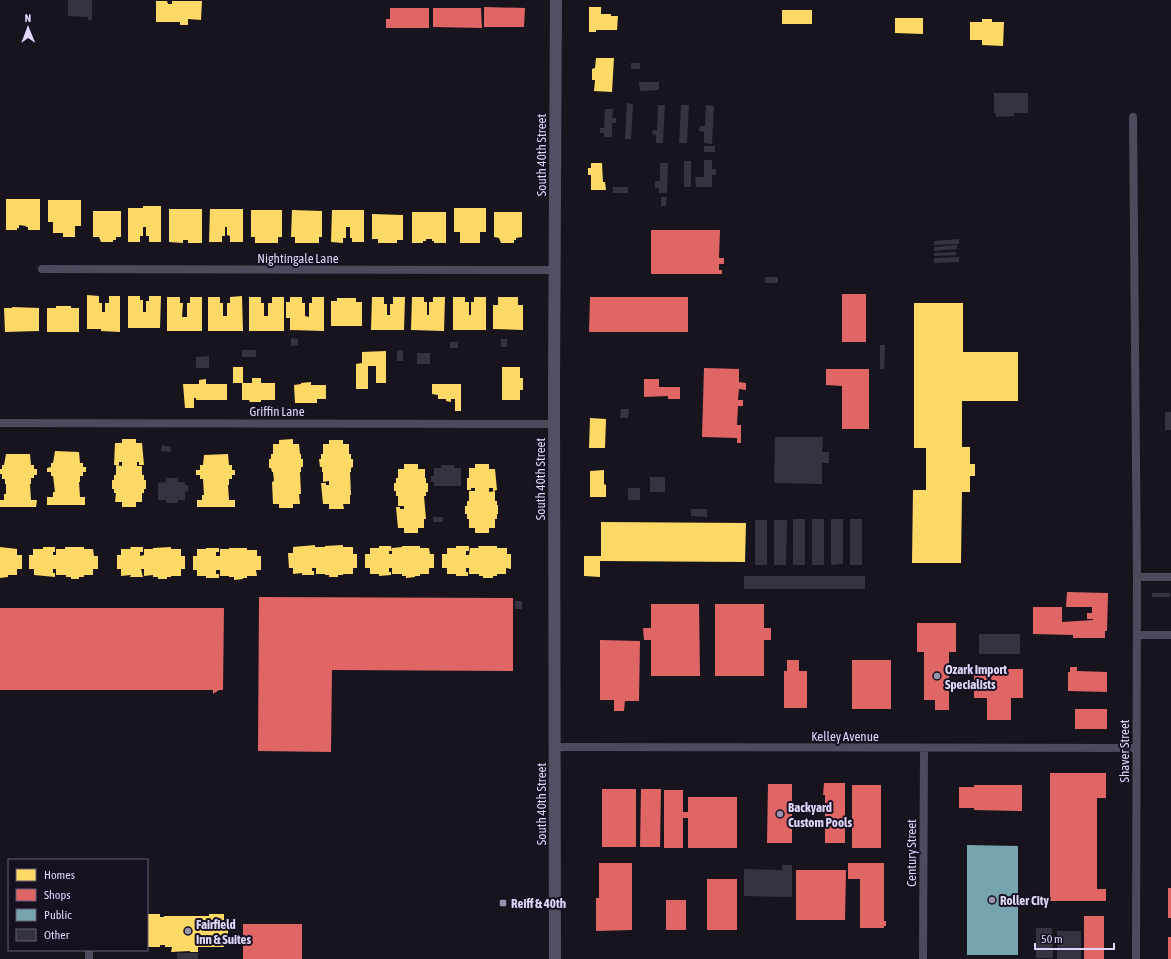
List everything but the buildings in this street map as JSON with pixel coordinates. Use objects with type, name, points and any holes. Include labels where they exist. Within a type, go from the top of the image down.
[{"type":"street","name":"South 40th Street","points":[[555,959],[554,424],[556,0]]},
{"type":"street","name":"Shaver Street","points":[[1133,117],[1137,577],[1136,959]]},
{"type":"street","name":"Nightingale Lane","points":[[42,269],[555,270]]},
{"type":"street","name":"Griffin Lane","points":[[0,423],[554,424]]},
{"type":"street","points":[[1137,577],[1171,577]]},
{"type":"street","points":[[1137,635],[1171,635]]},
{"type":"street","name":"Kelley Avenue","points":[[554,747],[1136,748]]},
{"type":"street","name":"Century Street","points":[[923,959],[924,748]]},
{"type":"place","name":"Ozark Import Specialists","points":[[937,676]]},
{"type":"place","name":"Backyard Custom Pools","points":[[780,814]]},
{"type":"place","name":"Roller City","points":[[992,900]]},
{"type":"place","name":"Reiff & 40th","points":[[503,903]]},
{"type":"place","name":"Fairfield Inn & Suites","points":[[188,931]]}]
